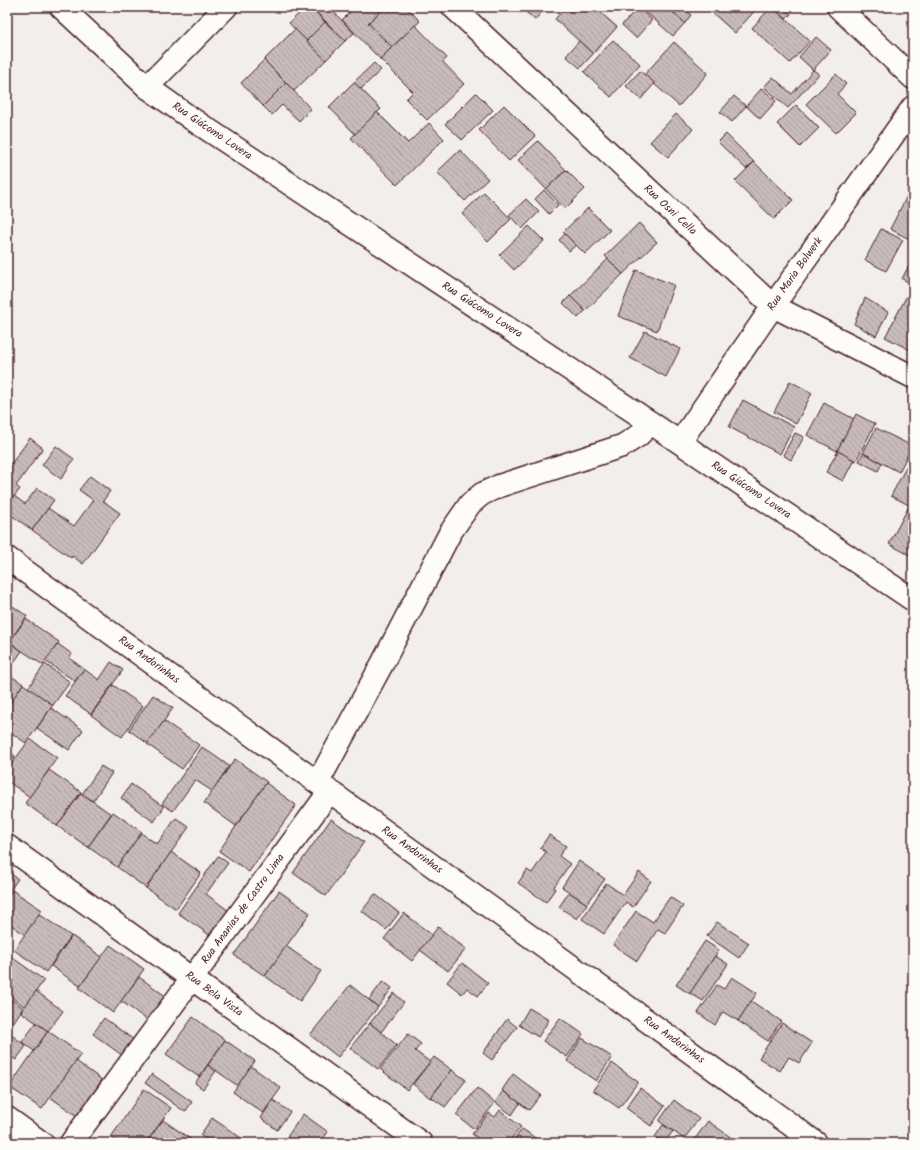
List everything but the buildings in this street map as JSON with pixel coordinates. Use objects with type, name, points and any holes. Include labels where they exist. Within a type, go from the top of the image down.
[{"type":"street","name":"Rua Giácomo Lovera","points":[[61,7],[147,86],[192,119],[651,422],[913,600]]},
{"type":"street","points":[[147,86],[226,7]]},
{"type":"street","name":"Rua Osni Cella","points":[[453,7],[773,306],[913,377]]},
{"type":"street","points":[[838,7],[913,78]]},
{"type":"street","name":"Rua Maria Bolwerk","points":[[680,442],[773,306],[913,107]]},
{"type":"street","name":"Rua Ananias de Castro Lima","points":[[71,1143],[192,978],[324,786],[384,659],[450,533],[470,504],[482,494],[499,486],[622,446],[638,436],[651,422]]},
{"type":"street","name":"Rua Andorinhas","points":[[7,558],[816,1143]]},
{"type":"street","name":"Rua Bela Vista","points":[[7,846],[421,1143]]},
{"type":"street","points":[[7,1118],[42,1143]]}]
